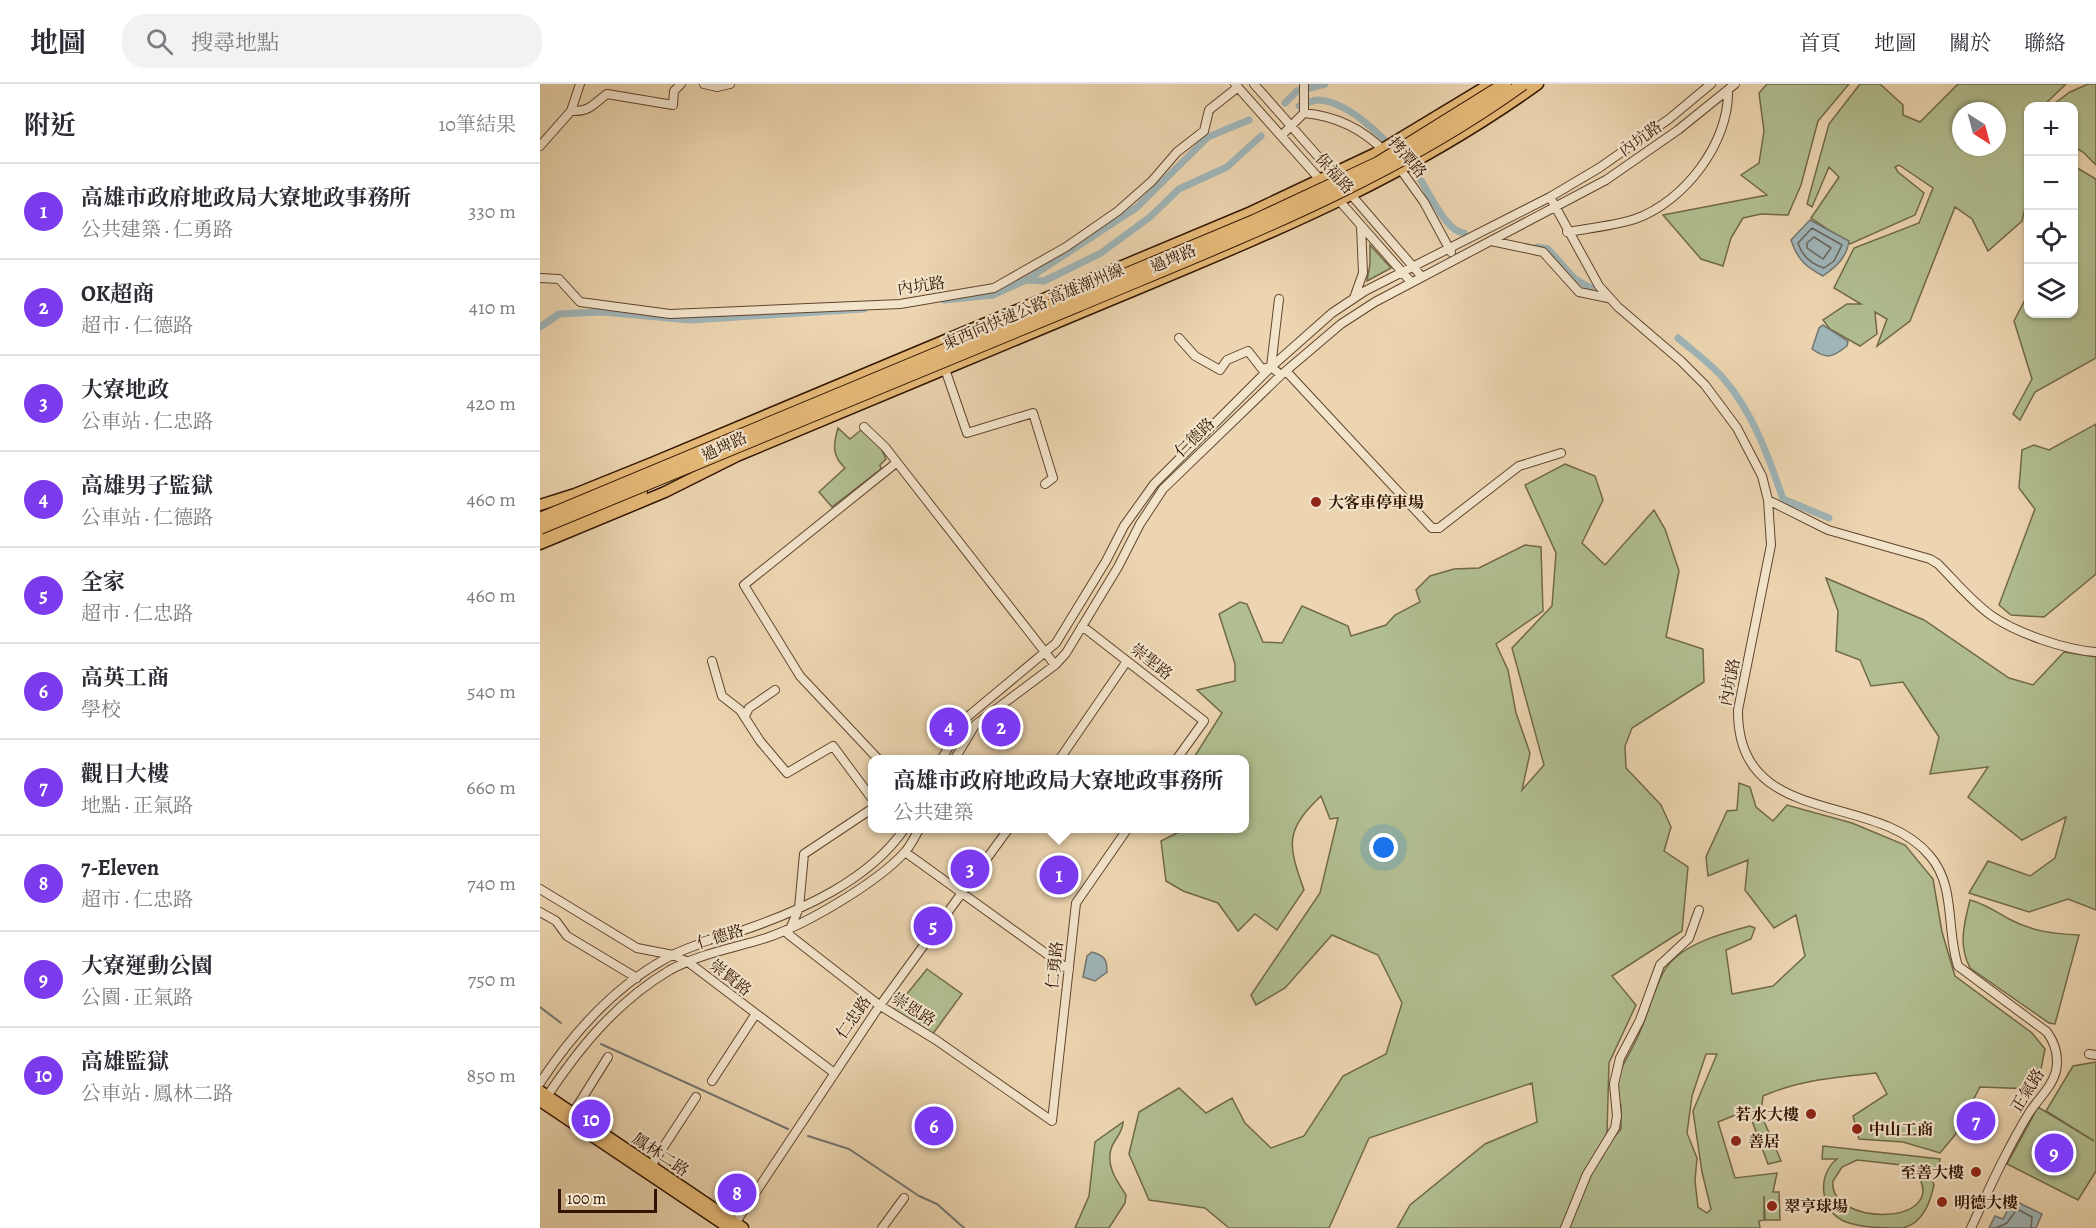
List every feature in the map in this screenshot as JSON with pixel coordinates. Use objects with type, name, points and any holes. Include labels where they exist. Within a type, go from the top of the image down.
[{"type":"highway","name":"東西向快速公路 高雄潮州線","points":[[540,519],[1254,221],[1378,162],[1505,84]]},
{"type":"highway","name":"東西向快速公路 高雄潮州線","points":[[540,528],[1289,216],[1383,172],[1483,113],[1523,84]]},
{"type":"highway","points":[[540,536],[734,448]]},
{"type":"highway","points":[[540,514],[579,503]]},
{"type":"main road","name":"過埤路","points":[[540,505],[575,494],[652,463],[1240,217],[1384,148],[1490,84]]},
{"type":"main road","name":"過埤路","points":[[540,544],[665,492],[737,456],[1341,202],[1487,121],[1538,84]]},
{"type":"main road","name":"鳳林二路","points":[[542,1099],[573,1113],[649,1169]]},
{"type":"main road","name":"鳳林二路","points":[[542,1099],[734,1227]]},
{"type":"street","points":[[540,146],[571,111],[580,84]]},
{"type":"street","points":[[571,111],[582,112],[594,108],[607,94],[673,105],[674,91],[681,84]]},
{"type":"street","points":[[704,84],[717,87],[730,84]]},
{"type":"street","name":"保福路","points":[[1254,84],[1422,277]]},
{"type":"street","points":[[1282,135],[1292,127],[1304,111],[1304,84]]},
{"type":"street","name":"內坑路","points":[[1401,271],[1550,196],[1599,168],[1655,129],[1711,84]]},
{"type":"street","name":"內坑路","points":[[1410,282],[1606,180],[1728,92],[1735,84]]},
{"type":"street","name":"保福路","points":[[1237,85],[1410,282]]},
{"type":"street","name":"內坑路","points":[[540,278],[559,279],[580,302],[670,314],[900,304],[994,288],[1066,247],[1118,211],[1152,181],[1177,152],[1204,131],[1209,110],[1237,85]]},
{"type":"street","points":[[1567,232],[1638,218],[1683,188],[1700,169],[1718,138],[1726,117],[1728,92]]},
{"type":"street","name":"拷潭路","points":[[1304,111],[1357,128],[1384,148],[1404,169],[1454,260]]},
{"type":"street","name":"內坑路","points":[[1550,196],[1567,232],[1608,298],[1692,371],[1719,403],[1753,457],[1768,501],[1771,545],[1738,710],[1740,737],[1744,747],[1764,778],[1778,789],[1797,799],[1909,835],[1932,858],[1941,873],[1947,894]]},
{"type":"street","points":[[1354,298],[1362,273],[1361,226]]},
{"type":"street","name":"內坑路","points":[[1491,241],[1543,252],[1579,292],[1608,298]]},
{"type":"street","name":"仁德路","points":[[943,755],[966,718],[1056,643],[1106,561],[1124,526],[1154,484],[1271,367],[1332,313],[1401,271]]},
{"type":"street","name":"仁德路","points":[[956,755],[975,725],[1054,665],[1066,653],[1140,524],[1163,489],[1284,373],[1341,324],[1410,282]]},
{"type":"street","points":[[1271,367],[1279,299]]},
{"type":"street","points":[[1179,338],[1195,356],[1220,370],[1227,360],[1248,351],[1262,369],[1271,367],[1284,373],[1432,528],[1438,528],[1519,466],[1561,453]]},
{"type":"street","points":[[945,369],[967,433],[1033,413],[1053,478],[1045,484]]},
{"type":"street","points":[[864,427],[885,447],[1054,665]]},
{"type":"street","points":[[875,755],[800,676],[744,585],[896,463]]},
{"type":"street","points":[[1768,501],[1828,530],[1930,559],[1986,611],[2002,622],[2069,648],[2096,652]]},
{"type":"street","name":"崇聖路","points":[[1082,626],[1204,720],[1179,755]]},
{"type":"street","points":[[712,661],[722,696],[745,716],[760,741],[787,773],[832,746],[868,793]]},
{"type":"street","points":[[1062,755],[1127,661]]},
{"type":"street","points":[[745,716],[749,708],[776,690]]},
{"type":"street","points":[[788,930],[799,908],[804,854],[868,811]]},
{"type":"street","name":"仁德路","points":[[540,1083],[571,1038],[624,987],[673,955],[799,908],[863,871],[894,844],[901,833]]},
{"type":"street","name":"仁德路","points":[[542,1099],[575,1056],[631,997],[688,962],[788,930],[871,881],[905,852],[917,833]]},
{"type":"street","name":"仁忠路","points":[[734,1227],[833,1072],[879,1005],[1005,833]]},
{"type":"street","name":"仁勇路","points":[[1052,1121],[1076,903],[1125,833]]},
{"type":"street","points":[[905,852],[961,895],[1069,970]]},
{"type":"street","name":"崇賢路","points":[[540,889],[637,948],[673,955],[688,962],[833,1072]]},
{"type":"street","name":"正氣路","points":[[1947,894],[1958,966],[2047,1032],[2057,1052],[2056,1069],[2052,1082],[2030,1112],[1971,1228]]},
{"type":"street","points":[[1564,1228],[1587,1174],[1615,1128],[1617,1116],[1614,1084],[1620,1059],[1640,1020],[1660,965],[1689,938],[1699,910]]},
{"type":"street","points":[[540,912],[556,921],[567,936],[637,978]]},
{"type":"street","name":"崇恩路","points":[[788,930],[788,934],[879,1005],[936,1040],[1052,1121]]},
{"type":"street","points":[[712,1081],[755,1014]]},
{"type":"street","points":[[573,1113],[608,1057]]},
{"type":"street","points":[[649,1169],[696,1097]]},
{"type":"street","points":[[882,1228],[904,1198]]},
{"type":"green space","points":[[1767,84],[1849,84],[1818,121],[1801,185],[1788,215],[1761,214],[1743,218],[1731,238],[1723,266],[1701,259],[1663,215],[1767,195],[1741,175],[1759,163],[1764,131],[1759,93]]},
{"type":"green space","points":[[1860,84],[1880,84],[1903,105],[1903,115],[1920,122],[1958,84],[2066,84],[2047,102],[2024,102],[2024,213],[2022,221],[1988,251],[1972,219],[1955,207],[1910,321],[1877,346],[1887,319],[1875,312],[1877,334],[1860,346],[1830,329],[1823,320],[1847,304],[1861,304],[1834,288],[1854,248],[1919,223],[1933,188],[1899,165],[1895,167],[1924,193],[1915,215],[1850,244],[1811,218],[1839,177],[1829,167],[1812,207],[1807,204],[1829,124]]},
{"type":"green space","points":[[2088,84],[2096,84],[2096,165],[2078,149],[2078,102],[2056,102],[2070,92]]},
{"type":"green space","points":[[2078,168],[2096,179],[2096,358],[2035,392],[2020,420],[2013,414],[2032,379],[2014,321],[2024,302],[2024,318],[2078,318]]},
{"type":"green space","points":[[1370,245],[1391,268],[1367,281],[1370,264]]},
{"type":"green space","points":[[2096,424],[2096,574],[2044,617],[2011,615],[1999,605],[2035,509],[2019,488],[2022,450],[2034,445],[2049,450]]},
{"type":"green space","points":[[838,428],[850,439],[861,430],[881,448],[886,459],[880,465],[881,469],[832,507],[819,492],[845,468],[835,450]]},
{"type":"green space","points":[[1565,464],[1595,476],[1603,500],[1582,543],[1605,565],[1654,510],[1665,529],[1679,571],[1666,637],[1703,649],[1704,682],[1632,728],[1625,746],[1626,768],[1661,805],[1671,827],[1664,851],[1688,867],[1682,931],[1612,976],[1636,1005],[1609,1063],[1607,1134],[1592,1163],[1621,1129],[1621,1106],[1613,1087],[1639,1034],[1659,980],[1670,963],[1702,942],[1727,932],[1750,926],[1755,928],[1751,939],[1726,950],[1732,994],[1773,986],[1805,956],[1796,915],[1774,928],[1745,890],[1748,860],[1708,876],[1706,857],[1727,811],[1737,810],[1739,783],[1750,787],[1756,807],[1773,821],[1787,805],[1852,823],[1905,845],[1933,879],[1942,932],[1955,976],[2032,1033],[2045,1049],[2037,1089],[1980,1087],[1955,1135],[1940,1153],[1903,1142],[1859,1139],[1853,1116],[1887,1094],[1876,1073],[1805,1083],[1763,1096],[1761,1114],[1781,1161],[1768,1164],[1748,1110],[1718,1122],[1735,1178],[1777,1173],[1773,1192],[1779,1192],[1780,1220],[1765,1220],[1764,1196],[1764,1220],[1759,1221],[1760,1228],[1397,1228],[1410,1205],[1485,1144],[1537,1122],[1532,1083],[1369,1138],[1329,1228],[1229,1228],[1205,1208],[1149,1200],[1129,1154],[1139,1112],[1179,1088],[1206,1113],[1232,1098],[1245,1123],[1271,1148],[1304,1136],[1343,1076],[1386,1054],[1402,1003],[1378,955],[1332,935],[1285,988],[1256,1005],[1251,995],[1320,893],[1338,818],[1330,819],[1321,796],[1300,819],[1295,829],[1293,850],[1304,890],[1277,930],[1255,914],[1238,931],[1218,903],[1183,891],[1166,881],[1161,841],[1177,833],[1249,833],[1249,755],[1196,755],[1222,713],[1197,690],[1235,681],[1235,664],[1219,614],[1240,602],[1247,604],[1263,642],[1282,643],[1302,606],[1348,626],[1351,636],[1386,625],[1395,615],[1420,602],[1416,590],[1430,576],[1454,569],[1479,568],[1525,545],[1541,547],[1543,611],[1496,644],[1508,670],[1516,713],[1530,753],[1522,790],[1544,765],[1512,648],[1552,606],[1556,553],[1525,485]],"holes":[[[1706,1054],[1717,1054],[1693,1111],[1702,1172],[1711,1209],[1707,1213],[1698,1207],[1695,1181],[1697,1158],[1687,1133],[1692,1096]]]},
{"type":"green space","points":[[1826,578],[1924,620],[2009,678],[2033,685],[2064,652],[2096,657],[2096,910],[2068,899],[2029,912],[1969,893],[1988,861],[2030,876],[2055,858],[2066,817],[2022,840],[1968,797],[1988,767],[1930,774],[1939,737],[1903,682],[1871,686],[1860,660],[1836,651],[1838,611]]},
{"type":"green space","points":[[1970,900],[2034,929],[2079,935],[2055,1024],[2049,1023],[1970,968],[1963,943]]},
{"type":"green space","points":[[927,969],[962,994],[932,1035],[893,1011]]},
{"type":"green space","points":[[2096,1062],[2096,1171],[2078,1200],[2007,1164],[2038,1107],[2094,1141],[2046,1111],[2073,1066]]},
{"type":"green space","points":[[1123,1122],[1122,1129],[1111,1149],[1110,1162],[1113,1174],[1126,1195],[1125,1203],[1109,1228],[1075,1228],[1089,1196],[1095,1142]]},
{"type":"green space","points":[[1823,1146],[1940,1159],[1938,1169],[1927,1168],[1934,1185],[1925,1211],[1916,1222],[1903,1228],[1859,1225],[1837,1217],[1826,1202],[1824,1183],[1830,1166],[1837,1159],[1822,1159]],"holes":[[[1857,1160],[1902,1165],[1915,1171],[1923,1189],[1918,1202],[1905,1211],[1887,1214],[1867,1213],[1849,1207],[1837,1196],[1833,1181],[1842,1167]]]},
{"type":"water","points":[[1810,220],[1849,241],[1840,261],[1823,276],[1803,262],[1791,240]]},
{"type":"water","points":[[1823,325],[1848,341],[1847,346],[1830,356],[1822,355],[1812,349],[1819,328]]},
{"type":"water","points":[[1092,952],[1100,955],[1106,961],[1107,968],[1107,972],[1095,981],[1083,977],[1087,956]]},
{"type":"water","points":[[2013,1200],[2042,1214],[2036,1228],[1989,1228],[1995,1216],[2003,1219]]},
{"type":"waterway","points":[[1285,103],[1297,91],[1325,84]]},
{"type":"waterway","points":[[1299,106],[1318,100],[1338,105],[1358,117],[1391,146]]},
{"type":"waterway","points":[[944,300],[993,295],[1026,280],[1136,208],[1208,137],[1249,120]]},
{"type":"waterway","points":[[1026,280],[1044,281],[1101,253],[1150,217],[1179,189],[1227,167],[1261,136]]},
{"type":"waterway","points":[[1408,162],[1441,214],[1456,230],[1464,233]]},
{"type":"waterway","points":[[1537,247],[1548,249],[1575,279],[1591,288]]},
{"type":"waterway","points":[[540,327],[559,314],[603,312],[690,320],[864,309]]},
{"type":"waterway","points":[[1678,338],[1707,362],[1734,391],[1766,452],[1783,499],[1829,518]]},
{"type":"waterway","points":[[540,1007],[561,1023]]},
{"type":"waterway","points":[[601,1044],[788,1129]]},
{"type":"waterway","points":[[808,1136],[849,1149],[919,1196],[937,1204],[964,1228]]},
{"type":"place","name":"大客車停車場","points":[[1316,502]]},
{"type":"place","name":"高雄男子監獄","points":[[949,727]]},
{"type":"place","name":"OK超商","points":[[1001,727]]},
{"type":"place","name":"大寮地政","points":[[970,869]]},
{"type":"place","name":"高雄市政府地政局大寮地政事務所","points":[[1059,875]]},
{"type":"place","name":"全家","points":[[933,926]]},
{"type":"place","name":"若水大樓","points":[[1811,1114]]},
{"type":"place","name":"高雄監獄","points":[[591,1119]]},
{"type":"place","name":"觀日大樓","points":[[1976,1121]]},
{"type":"place","name":"高英工商","points":[[934,1126]]},
{"type":"place","name":"中山工商","points":[[1857,1129]]},
{"type":"place","name":"善居","points":[[1736,1141]]},
{"type":"place","name":"大寮運動公園","points":[[2054,1153]]},
{"type":"place","name":"至善大樓","points":[[1976,1172]]},
{"type":"place","name":"7-Eleven","points":[[737,1193]]},
{"type":"place","name":"明德大樓","points":[[1942,1202]]},
{"type":"place","name":"翠亨球場","points":[[1772,1206]]}]
